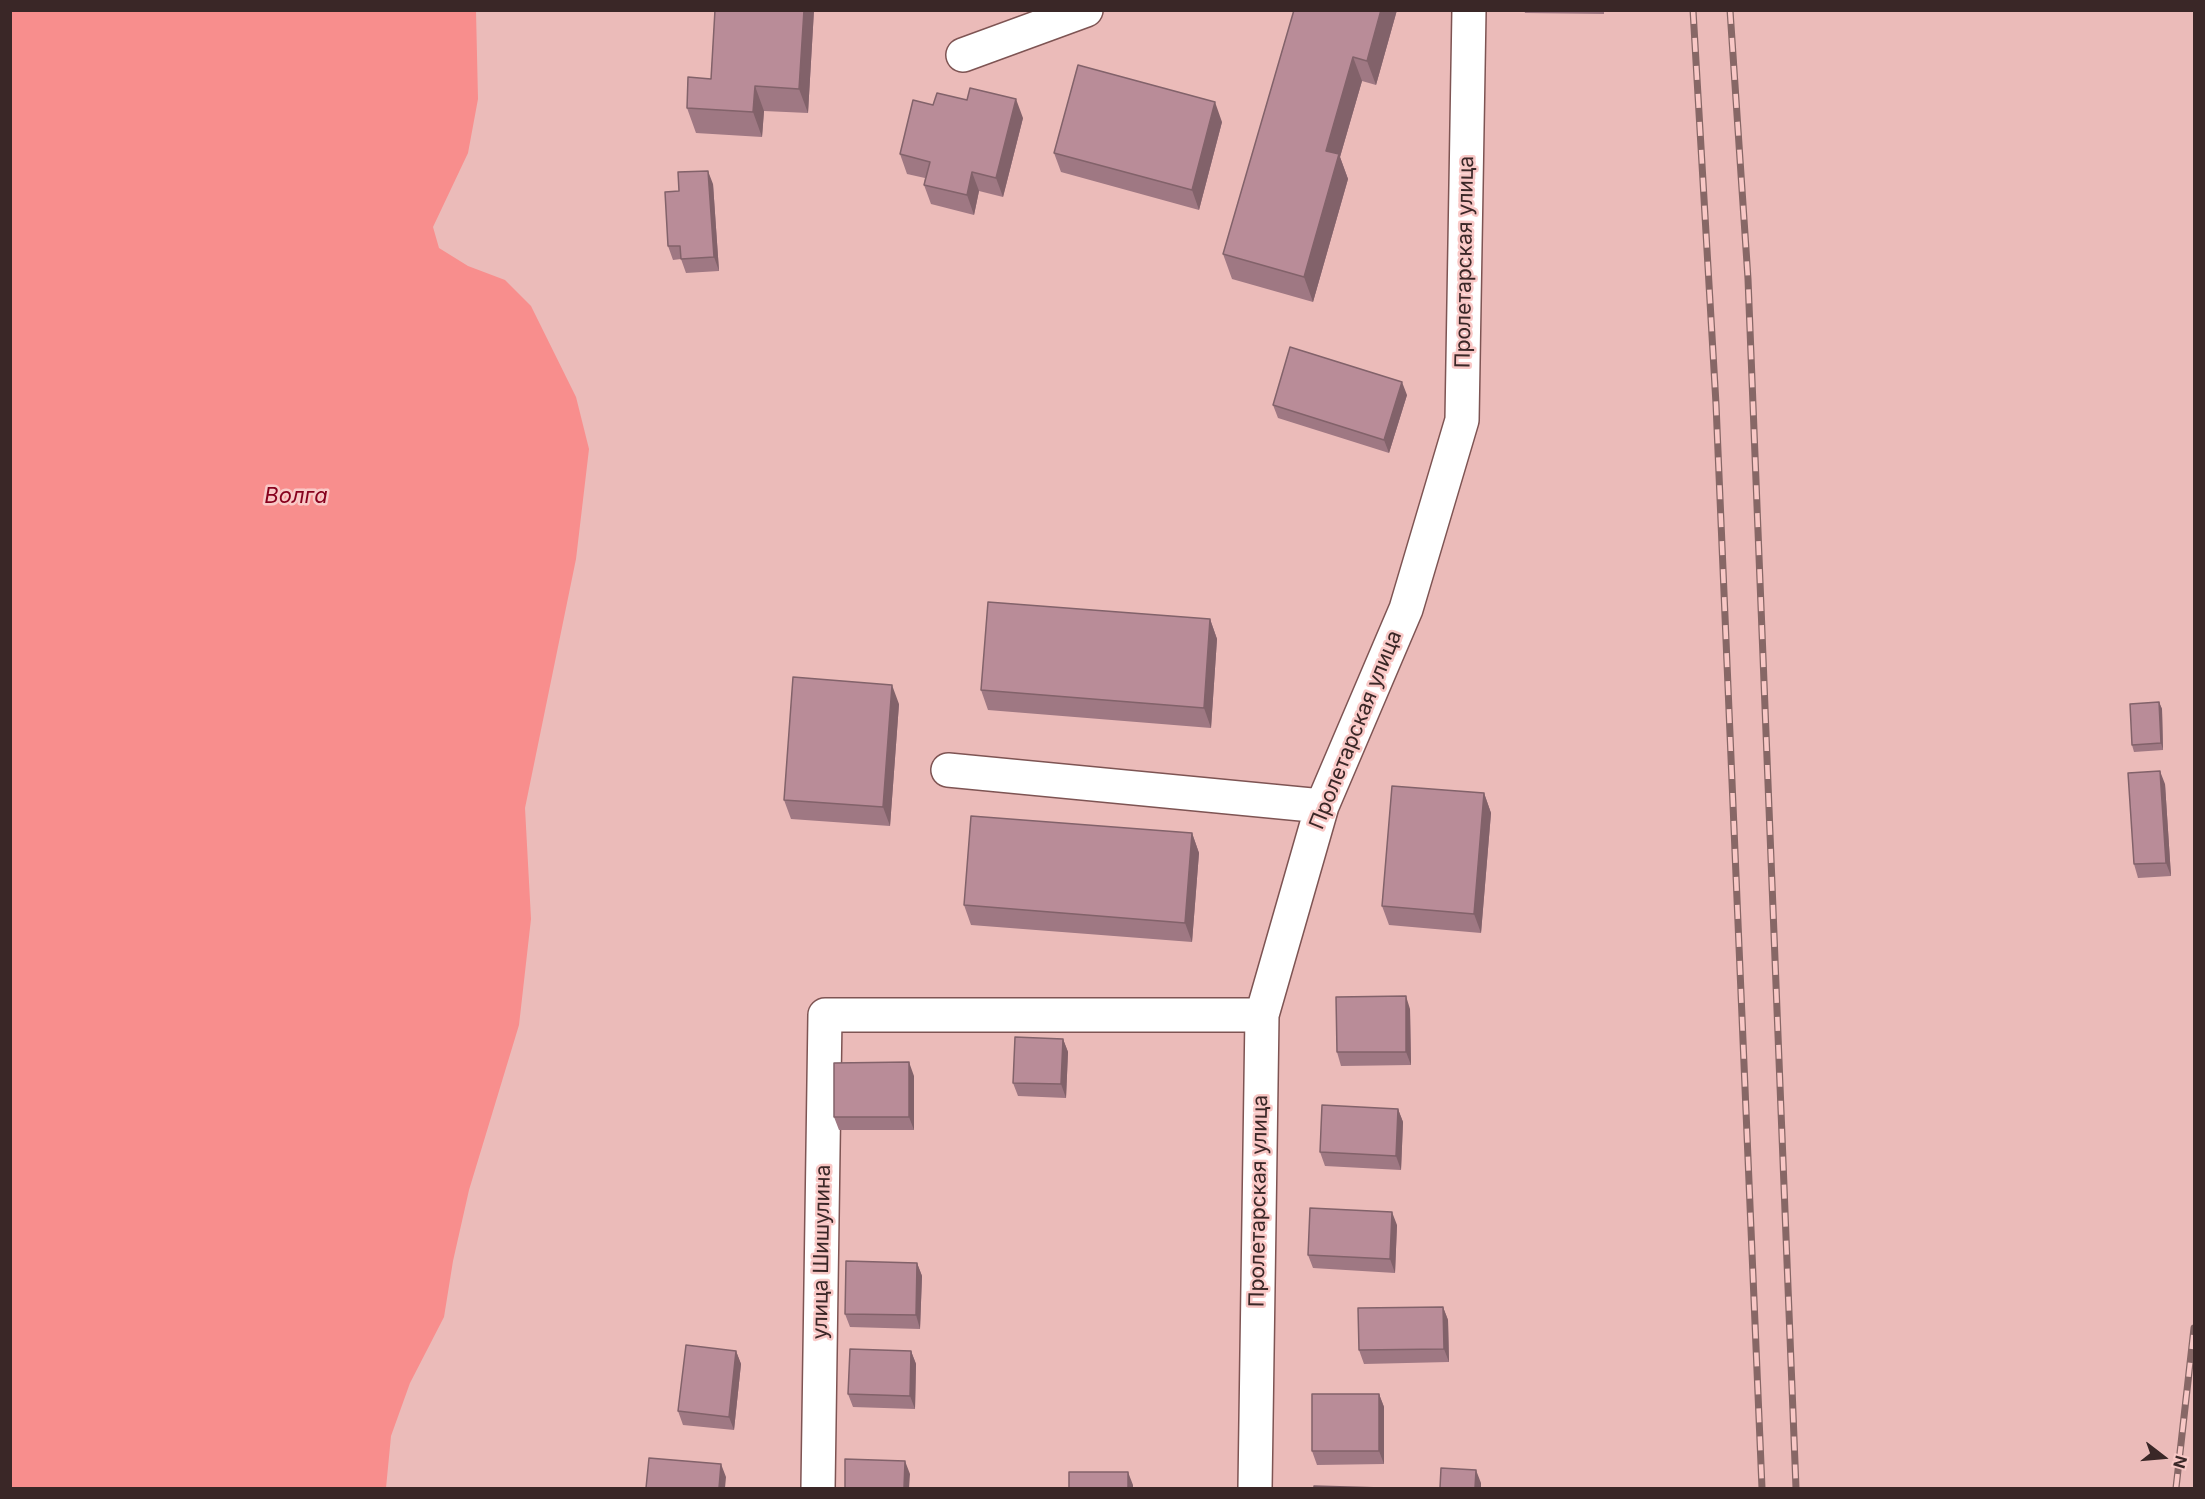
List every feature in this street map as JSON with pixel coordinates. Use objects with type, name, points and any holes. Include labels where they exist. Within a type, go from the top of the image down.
[{"type":"street","points":[[963,55],[1086,10]]},
{"type":"street","name":"Пролетарская улица","points":[[1254,1488],[1262,1015],[1322,806],[1406,609],[1462,420],[1469,10]]},
{"type":"street","points":[[948,770],[1322,806]]},
{"type":"street","name":"улица Шишулина","points":[[819,1488],[825,1015],[1262,1015]]},
{"type":"water","name":"Волга","points":[[10,11],[476,11],[478,99],[468,153],[433,227],[439,248],[468,266],[505,280],[531,306],[576,397],[589,449],[576,559],[525,808],[531,919],[519,1025],[469,1190],[453,1261],[444,1317],[410,1383],[391,1436],[386,1488],[11,1488]]},
{"type":"building","points":[[715,10],[804,10],[799,89],[755,86],[753,112],[687,108],[688,77],[711,79]]},
{"type":"building","points":[[1294,10],[1381,10],[1367,61],[1353,57],[1326,151],[1339,154],[1304,277],[1223,254]]},
{"type":"building","points":[[1078,65],[1215,102],[1192,190],[1054,153]]},
{"type":"building","points":[[970,88],[1016,99],[996,178],[972,172],[967,195],[924,185],[930,162],[900,154],[913,100],[933,105],[937,93],[967,100]]},
{"type":"building","points":[[708,171],[714,257],[681,259],[680,246],[668,246],[665,192],[679,191],[678,172]]},
{"type":"building","points":[[1290,347],[1402,382],[1384,440],[1273,405]]},
{"type":"building","points":[[988,602],[1210,619],[1204,708],[981,690]]},
{"type":"building","points":[[793,677],[892,685],[883,807],[784,800]]},
{"type":"building","points":[[2159,702],[2161,743],[2132,745],[2130,704]]},
{"type":"building","points":[[2160,771],[2166,863],[2134,864],[2128,773]]},
{"type":"building","points":[[1392,786],[1484,793],[1474,914],[1382,906]]},
{"type":"building","points":[[971,816],[1192,833],[1185,923],[964,905]]},
{"type":"building","points":[[1406,996],[1406,1052],[1337,1052],[1336,997]]},
{"type":"building","points":[[1015,1037],[1063,1039],[1061,1084],[1013,1083]]},
{"type":"building","points":[[909,1062],[909,1117],[834,1117],[834,1063]]},
{"type":"building","points":[[1322,1105],[1398,1109],[1396,1156],[1320,1152]]},
{"type":"building","points":[[1310,1208],[1392,1212],[1390,1259],[1308,1255]]},
{"type":"building","points":[[846,1261],[917,1263],[916,1315],[845,1314]]},
{"type":"building","points":[[1443,1307],[1444,1349],[1359,1350],[1358,1308]]},
{"type":"building","points":[[686,1345],[736,1351],[729,1417],[678,1411]]},
{"type":"building","points":[[850,1349],[911,1351],[910,1396],[848,1394]]},
{"type":"building","points":[[1312,1394],[1379,1394],[1379,1451],[1312,1451]]},
{"type":"building","points":[[649,1458],[721,1464],[719,1488],[646,1488]]},
{"type":"building","points":[[845,1459],[905,1461],[904,1488],[845,1488]]},
{"type":"building","points":[[1441,1468],[1476,1470],[1475,1488],[1440,1488]]},
{"type":"building","points":[[1069,1472],[1128,1472],[1128,1488],[1069,1488]]},
{"type":"building","points":[[1314,1486],[1382,1488],[1314,1488]]},
{"type":"railway","points":[[1693,10],[1716,404],[1762,1488]]},
{"type":"railway","points":[[1730,10],[1748,279],[1796,1488]]},
{"type":"railway","points":[[2176,1488],[2194,1328]]}]
